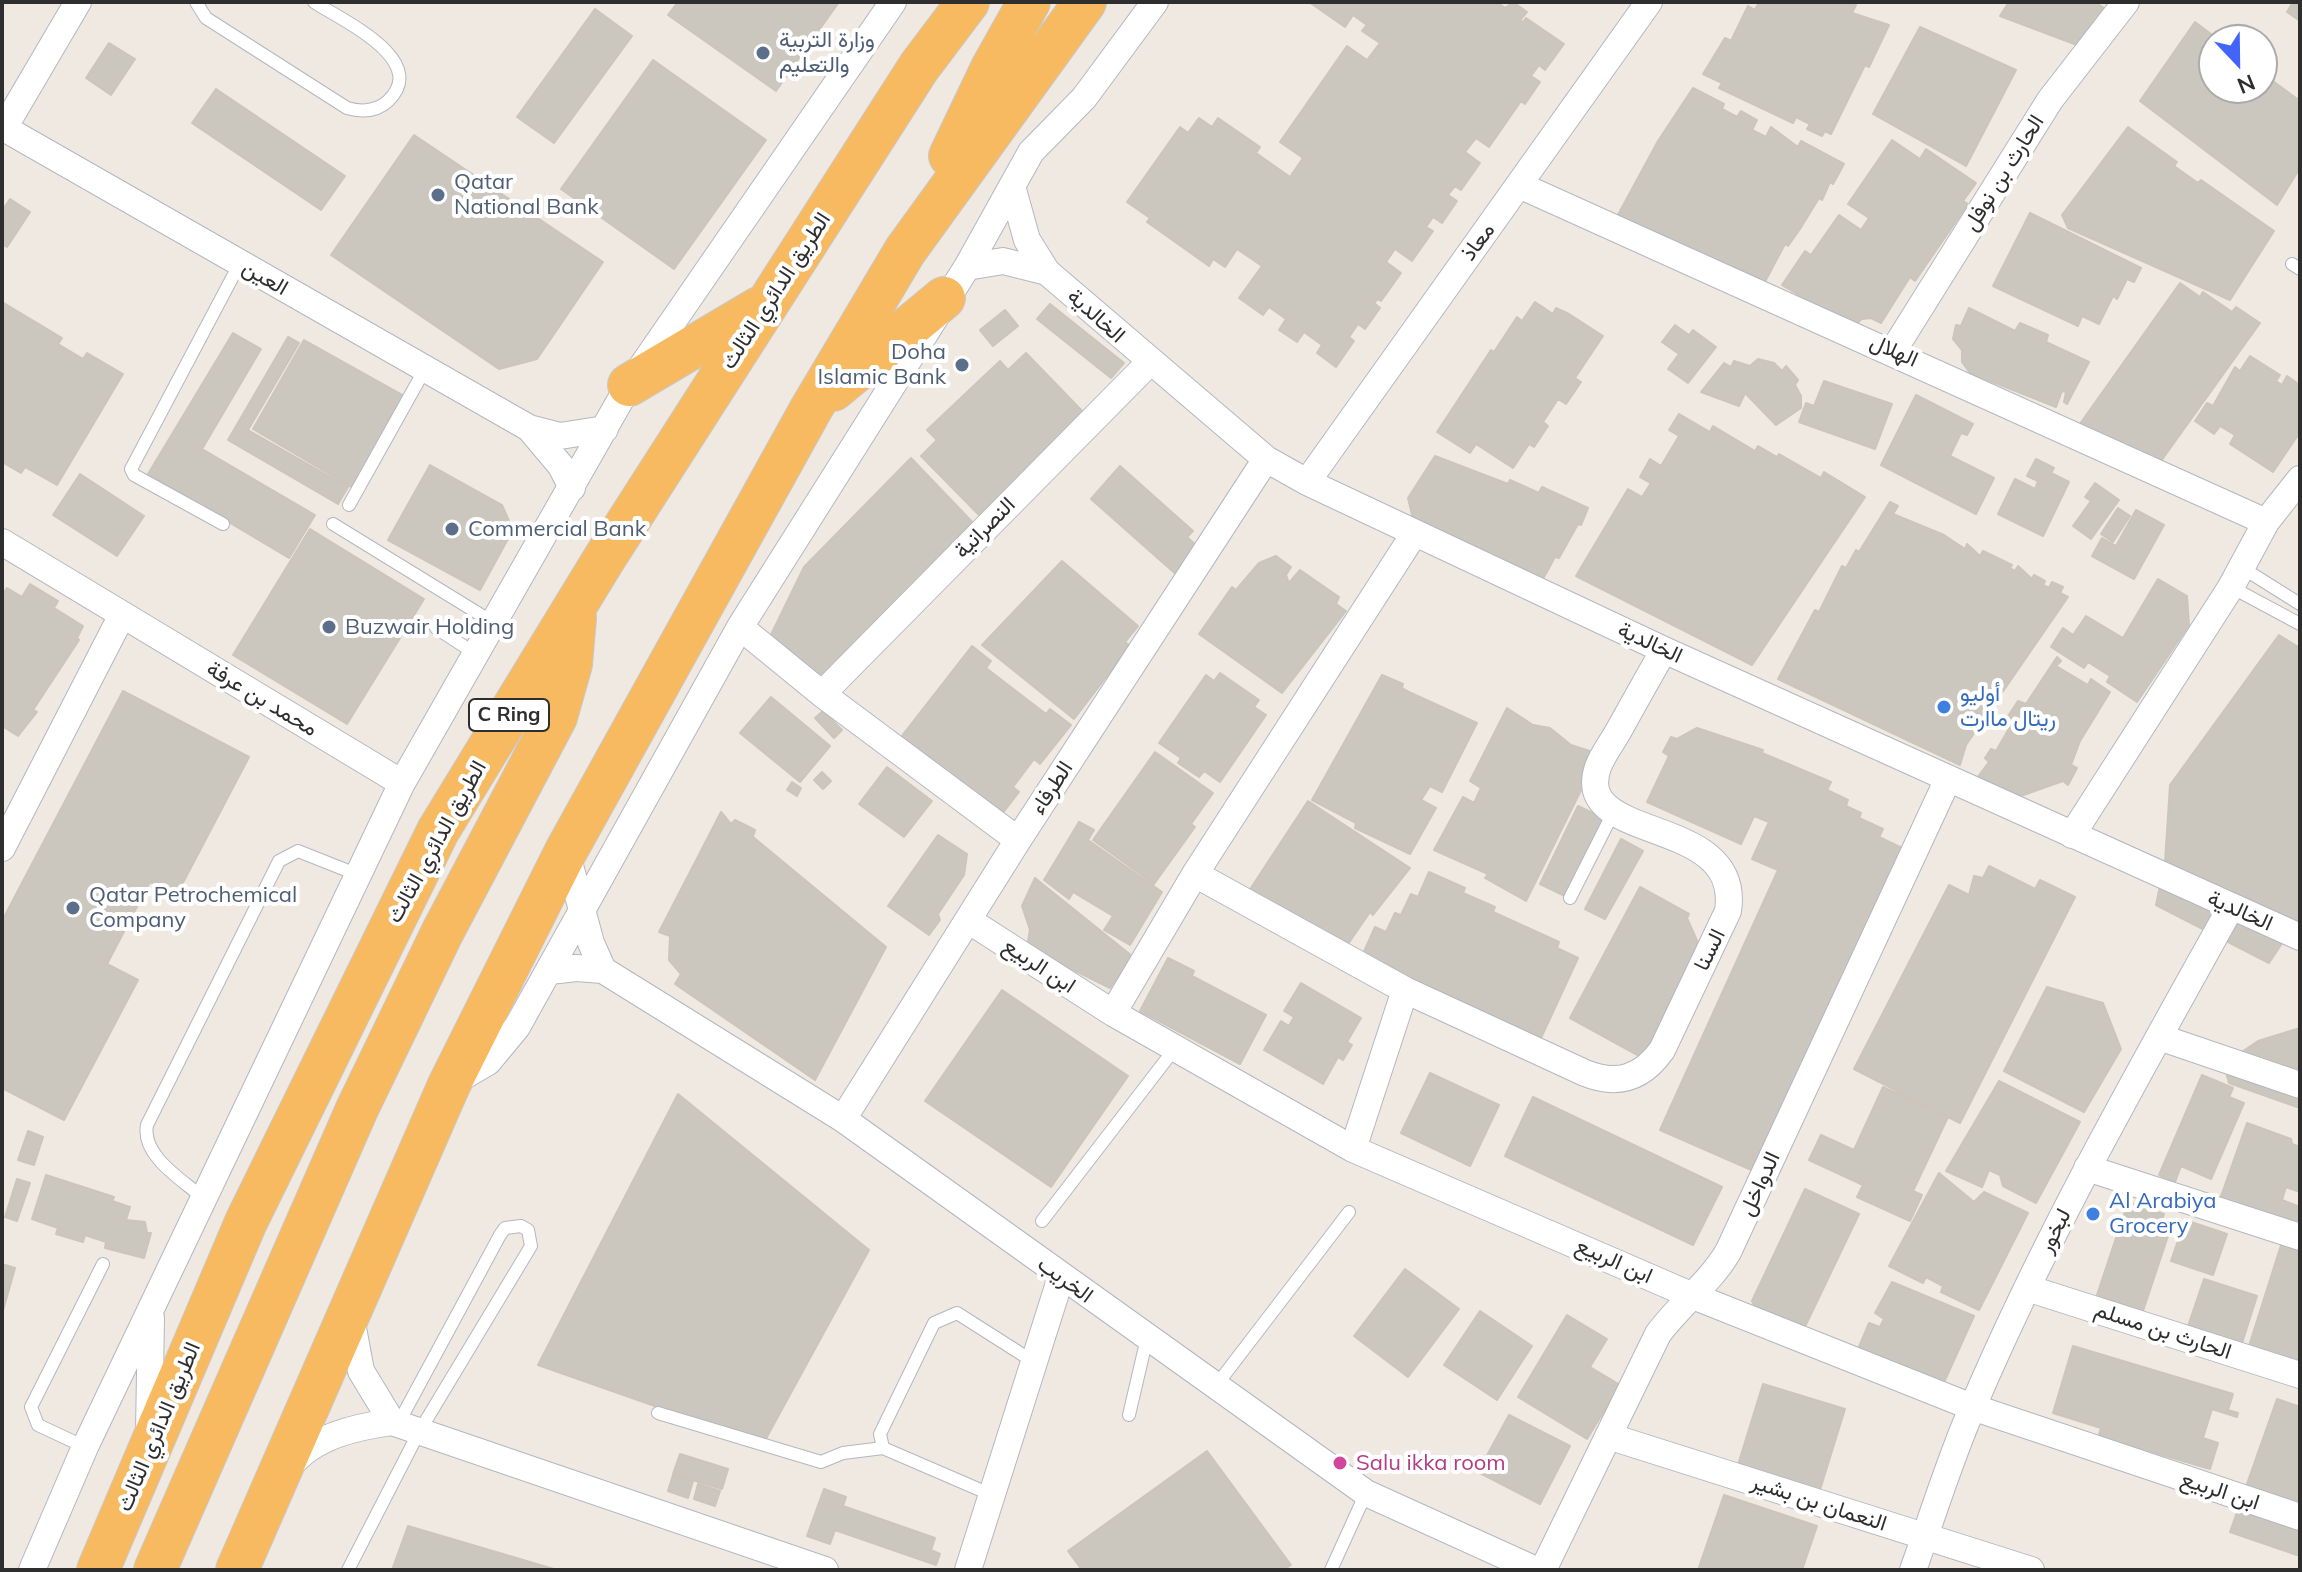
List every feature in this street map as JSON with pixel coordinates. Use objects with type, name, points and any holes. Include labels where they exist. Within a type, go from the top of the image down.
[{"type":"highway","name":"الطريق الدائري الثالث","points":[[98,1570],[246,1222],[438,831],[767,304],[919,67],[968,2]]},
{"type":"highway","points":[[905,251],[992,68],[1029,2]]},
{"type":"highway","points":[[237,1570],[449,1085],[566,851],[811,409],[905,251],[1085,2]]},
{"type":"highway","points":[[811,409],[955,282]]},
{"type":"highway","points":[[629,385],[767,304]]},
{"type":"highway","points":[[155,1570],[357,1109],[442,933],[556,717],[571,664],[575,609]]},
{"type":"street","points":[[3,127],[78,2]]},
{"type":"street","points":[[32,1570],[85,1447],[402,783],[629,385],[893,2]]},
{"type":"street","points":[[449,1085],[488,1062],[504,1046],[550,971],[740,627],[955,282],[1031,152],[1084,98],[1155,2]]},
{"type":"street","name":"معاذ","points":[[1307,482],[1649,2]]},
{"type":"street","name":"الحارث بن نوفل","points":[[1893,351],[2050,100],[2126,2]]},
{"type":"street","name":"العين","points":[[3,127],[529,428],[560,436],[605,429]]},
{"type":"street","name":"الهلال","points":[[1519,185],[1893,351],[2266,522]]},
{"type":"street","name":"الخالدية","points":[[1012,186],[1027,240],[1047,272],[1149,363],[1266,459],[1414,534],[1664,650],[2300,937]]},
{"type":"street","name":"الخالدية","points":[[955,282],[1003,261],[1047,272]]},
{"type":"street","name":"النصرانية","points":[[822,694],[1149,363]]},
{"type":"street","name":"العين","points":[[529,428],[561,466],[572,488]]},
{"type":"street","name":"الطرفاء","points":[[843,1119],[1018,840],[1266,459]]},
{"type":"street","points":[[2072,835],[2236,577],[2266,522],[2300,479]]},
{"type":"street","points":[[1113,1013],[1195,874],[1414,534]]},
{"type":"street","name":"محمد بن عرفة","points":[[2,542],[402,783]]},
{"type":"street","points":[[2,848],[122,615]]},
{"type":"street","points":[[740,627],[822,694],[1018,840]]},
{"type":"street","points":[[1613,813],[1599,797],[1598,767],[1664,650]]},
{"type":"street","name":"الدواخل","points":[[1543,1570],[1658,1334],[1712,1278],[1728,1252],[1948,779]]},
{"type":"street","name":"السنا","points":[[1195,874],[1405,990],[1602,1079],[1629,1077],[1652,1064],[1728,911],[1731,895],[1728,878],[1719,863],[1707,853],[1613,813]]},
{"type":"street","points":[[550,971],[576,968],[603,970],[566,851]]},
{"type":"street","name":"لبخور","points":[[1913,1570],[1972,1407],[2027,1288],[2087,1168],[2231,907]]},
{"type":"street","name":"ابن الربيع","points":[[968,920],[1113,1013],[1353,1149],[1693,1296],[1972,1407],[2300,1517]]},
{"type":"street","name":"الخريب","points":[[603,970],[843,1119],[1366,1493],[1536,1570]]},
{"type":"street","points":[[1353,1149],[1405,990]]},
{"type":"street","points":[[2159,1037],[2300,1085]]},
{"type":"street","points":[[2087,1168],[2300,1237]]},
{"type":"street","points":[[968,1570],[1061,1277]]},
{"type":"street","name":"الحارث بن مسلم","points":[[2027,1288],[2300,1375]]},
{"type":"street","points":[[149,1447],[151,1310]]},
{"type":"street","points":[[350,1313],[361,1371],[403,1426]]},
{"type":"street","points":[[270,1491],[292,1462],[322,1440],[356,1426],[403,1426],[825,1570]]},
{"type":"street","name":"النعمان بن بشير","points":[[1608,1436],[2031,1570]]},
{"type":"lane","points":[[196,2],[206,18],[347,108],[367,111],[386,103],[393,94],[399,74],[392,54],[314,2]]},
{"type":"lane","points":[[223,524],[134,475],[131,469],[146,435],[240,263]]},
{"type":"lane","points":[[349,505],[425,369]]},
{"type":"lane","points":[[333,524],[494,623]]},
{"type":"lane","points":[[2236,577],[2300,604]]},
{"type":"lane","points":[[2236,577],[2300,624]]},
{"type":"lane","points":[[436,628],[476,654]]},
{"type":"lane","points":[[1570,898],[1613,813]]},
{"type":"lane","points":[[203,1198],[151,1149],[146,1134],[151,1119],[284,855],[305,852],[356,874]]},
{"type":"lane","points":[[1042,1221],[1176,1047]]},
{"type":"lane","points":[[1215,1387],[1349,1212]]},
{"type":"lane","points":[[348,1570],[403,1426],[500,1235],[505,1228],[521,1226],[532,1238],[531,1246],[403,1426]]},
{"type":"lane","points":[[85,1447],[38,1425],[31,1407],[103,1264]]},
{"type":"lane","points":[[883,1448],[880,1434],[934,1323],[957,1313],[1034,1362]]},
{"type":"lane","points":[[1129,1415],[1147,1338]]},
{"type":"lane","points":[[658,1413],[821,1462],[843,1453],[883,1448],[992,1495]]},
{"type":"lane","points":[[1331,1570],[1366,1493]]},
{"type":"building","name":"وزارة التربية والتعليم","points":[[678,2],[839,2],[776,91],[668,15]]},
{"type":"building","points":[[1309,2],[1497,2],[1505,8],[1513,2],[1527,12],[1520,20],[1523,22],[1526,18],[1564,44],[1545,70],[1539,65],[1531,76],[1540,82],[1525,104],[1521,101],[1489,147],[1476,138],[1465,152],[1480,163],[1461,190],[1455,186],[1448,195],[1457,201],[1442,223],[1433,217],[1426,227],[1433,231],[1412,261],[1395,249],[1386,262],[1401,273],[1381,301],[1378,299],[1374,303],[1380,308],[1365,329],[1358,324],[1349,337],[1354,341],[1336,367],[1317,353],[1322,345],[1304,332],[1297,342],[1279,330],[1286,319],[1269,307],[1263,315],[1239,298],[1262,266],[1237,249],[1225,267],[1213,259],[1209,266],[1147,222],[1150,218],[1127,202],[1180,127],[1188,133],[1199,118],[1212,127],[1218,118],[1260,147],[1256,153],[1290,177],[1303,158],[1280,142],[1347,46],[1367,60],[1380,43],[1362,31],[1367,25],[1353,15],[1345,27]]},
{"type":"building","points":[[1759,2],[1850,2],[1856,5],[1852,13],[1889,25],[1831,134],[1825,131],[1822,136],[1807,129],[1810,124],[1796,117],[1793,123],[1719,88],[1722,83],[1703,74],[1725,38],[1731,41],[1748,6],[1755,10]]},
{"type":"building","points":[[2009,2],[2095,2],[2104,8],[2077,45],[2000,16]]},
{"type":"building","points":[[2293,2],[2300,2],[2300,21],[2287,12]]},
{"type":"building","points":[[595,9],[632,36],[554,143],[517,117]]},
{"type":"building","points":[[2195,22],[2198,24],[2198,104],[2278,104],[2278,85],[2300,101],[2300,168],[2277,205],[2140,101]]},
{"type":"building","points":[[1920,27],[2016,70],[1966,166],[1873,114]]},
{"type":"building","points":[[109,43],[135,59],[111,95],[86,78]]},
{"type":"building","points":[[653,60],[766,140],[674,269],[561,189]]},
{"type":"building","points":[[1693,88],[1724,104],[1722,109],[1737,117],[1741,111],[1757,120],[1752,130],[1766,137],[1771,127],[1798,147],[1801,141],[1844,164],[1833,184],[1830,182],[1822,200],[1819,198],[1788,246],[1785,244],[1760,291],[1613,224],[1658,141]]},
{"type":"building","points":[[216,89],[345,176],[321,210],[192,123]]},
{"type":"building","points":[[2128,127],[2177,162],[2174,166],[2198,183],[2201,180],[2274,231],[2230,300],[2068,228],[2062,215]]},
{"type":"building","name":"Qatar National Bank","points":[[414,135],[603,262],[537,359],[499,369],[331,255]]},
{"type":"building","points":[[1892,140],[1920,159],[1926,149],[1976,183],[1963,201],[1968,204],[1915,281],[1910,277],[1881,323],[1871,318],[1862,319],[1852,327],[1782,285],[1805,251],[1811,255],[1839,215],[1861,230],[1869,218],[1848,204]]},
{"type":"building","points":[[10,199],[30,212],[7,247],[2,244],[2,211]]},
{"type":"building","points":[[2030,213],[2141,268],[2134,282],[2127,279],[2117,299],[2113,296],[2099,324],[2082,316],[2078,326],[1993,286]]},
{"type":"building","points":[[2180,283],[2200,297],[2203,292],[2232,312],[2236,307],[2260,323],[2156,468],[2077,428]]},
{"type":"building","points":[[2,302],[62,338],[58,344],[83,359],[87,353],[123,374],[57,485],[25,467],[21,473],[2,462]]},
{"type":"building","points":[[1535,302],[1553,314],[1556,308],[1569,314],[1603,336],[1575,378],[1581,382],[1566,404],[1558,399],[1543,422],[1548,426],[1534,447],[1529,444],[1513,468],[1476,444],[1470,453],[1437,432],[1491,350],[1494,352],[1517,317],[1522,321]]},
{"type":"building","points":[[1050,304],[1124,363],[1111,378],[1037,319]]},
{"type":"building","points":[[1969,308],[2015,331],[2020,323],[2048,335],[2046,342],[2089,362],[2067,404],[2064,402],[2066,392],[2062,391],[2056,407],[1970,373],[1962,362],[1962,350],[1953,339],[1956,325],[1961,326]]},
{"type":"building","points":[[1005,310],[1018,326],[993,346],[980,330]]},
{"type":"building","points":[[1675,325],[1689,335],[1693,330],[1716,347],[1688,383],[1668,369],[1679,354],[1662,342]]},
{"type":"building","points":[[233,333],[261,349],[202,449],[315,515],[289,558],[148,474]]},
{"type":"building","points":[[288,337],[299,343],[248,430],[348,487],[338,504],[228,440]]},
{"type":"building","points":[[304,340],[406,397],[353,488],[253,429]]},
{"type":"building","points":[[1026,353],[1086,415],[980,516],[921,456],[937,440],[927,430],[1000,361],[1008,370]]},
{"type":"building","points":[[2250,356],[2280,375],[2276,381],[2282,385],[2287,376],[2300,385],[2300,432],[2273,472],[2230,444],[2235,435],[2220,426],[2214,434],[2195,421],[2207,403],[2213,406],[2235,367],[2240,371]]},
{"type":"building","points":[[1758,359],[1774,363],[1782,371],[1786,366],[1798,380],[1795,385],[1801,396],[1801,408],[1776,425],[1745,393],[1739,406],[1701,392],[1724,363],[1731,367],[1734,361],[1750,366]]},
{"type":"building","points":[[1824,381],[1892,404],[1875,449],[1799,422],[1806,403],[1814,406]]},
{"type":"building","points":[[1916,395],[1973,424],[1967,435],[1961,433],[1950,456],[1994,478],[1976,514],[1881,465]]},
{"type":"building","points":[[1679,414],[1710,432],[1713,426],[1755,451],[1758,446],[1777,457],[1779,454],[1821,478],[1824,472],[1865,497],[1752,665],[1576,576],[1628,489],[1642,497],[1651,483],[1640,477],[1650,459],[1661,466],[1679,436],[1669,430]]},
{"type":"building","points":[[1435,456],[1508,484],[1510,480],[1539,493],[1542,487],[1588,508],[1581,525],[1578,524],[1544,577],[1528,580],[1415,527],[1408,498]]},
{"type":"building","points":[[911,458],[977,527],[815,684],[766,645],[804,567]]},
{"type":"building","points":[[2036,459],[2054,468],[2051,473],[2069,482],[2043,536],[1998,514],[2015,479],[2035,489],[2038,481],[2027,476]]},
{"type":"building","name":"Commercial Bank","points":[[430,465],[502,505],[509,521],[509,537],[480,590],[388,540]]},
{"type":"building","points":[[1120,466],[1193,531],[1187,537],[1198,547],[1178,576],[1091,499]]},
{"type":"building","points":[[80,474],[144,516],[117,556],[53,515]]},
{"type":"building","points":[[2095,483],[2119,500],[2091,539],[2073,526],[2091,501],[2085,497]]},
{"type":"building","points":[[1890,502],[1898,506],[1893,514],[1944,535],[1965,549],[1967,544],[1980,556],[1983,551],[2012,565],[2010,568],[2015,571],[2018,566],[2032,579],[2034,575],[2045,581],[2043,585],[2049,588],[2052,582],[2063,587],[2060,593],[2068,597],[1966,745],[1960,765],[1778,679],[1815,610],[1819,612],[1842,566],[1846,568],[1856,550],[1859,552]]},
{"type":"building","points":[[2118,508],[2130,516],[2113,542],[2101,534]]},
{"type":"building","points":[[2136,510],[2164,525],[2134,579],[2092,556],[2102,538],[2116,546]]},
{"type":"building","name":"Buzwair Holding","points":[[310,529],[424,599],[347,724],[233,655]]},
{"type":"building","points":[[1276,556],[1291,567],[1286,575],[1289,583],[1300,570],[1339,597],[1336,604],[1346,611],[1282,693],[1199,634],[1232,587],[1236,590],[1259,563]]},
{"type":"building","points":[[1062,561],[1138,626],[1125,642],[1130,646],[1074,719],[982,645]]},
{"type":"building","points":[[2158,579],[2187,596],[2189,625],[2137,702],[2107,682],[2110,676],[2088,662],[2084,668],[2051,647],[2063,628],[2073,635],[2086,616],[2123,638]]},
{"type":"building","points":[[30,584],[58,601],[54,608],[83,626],[77,638],[79,640],[33,710],[37,712],[18,736],[2,726],[2,595],[7,588],[22,597]]},
{"type":"building","points":[[2279,635],[2300,648],[2300,916],[2269,963],[2156,905],[2165,862],[2170,785]]},
{"type":"building","points":[[972,646],[991,661],[986,668],[1046,714],[1050,709],[1071,725],[1040,764],[1034,759],[1013,787],[1019,792],[1002,814],[901,737]]},
{"type":"building","points":[[2057,657],[2061,661],[2056,666],[2088,685],[2091,679],[2110,692],[2080,741],[2071,765],[2077,768],[2068,785],[2063,781],[2015,798],[1974,782],[1989,762],[1985,758],[1991,749],[1996,751],[2014,720],[2008,716],[2018,701],[2026,704]]},
{"type":"building","points":[[1220,673],[1259,700],[1254,707],[1266,715],[1220,782],[1204,771],[1199,777],[1178,763],[1181,758],[1159,743],[1206,675],[1214,681]]},
{"type":"building","points":[[1382,675],[1403,684],[1402,688],[1411,693],[1477,723],[1442,792],[1430,786],[1421,800],[1436,808],[1410,854],[1355,828],[1356,823],[1312,800]]},
{"type":"building","name":"Qatar Petrochemical Company","points":[[123,691],[249,757],[176,896],[150,882],[107,964],[138,980],[64,1120],[2,1088],[2,921]]},
{"type":"building","points":[[771,697],[830,746],[800,782],[740,733]]},
{"type":"building","points":[[1507,708],[1533,725],[1550,728],[1571,745],[1599,754],[1526,901],[1485,878],[1488,874],[1434,850],[1463,797],[1474,803],[1481,788],[1470,781]]},
{"type":"building","points":[[823,711],[842,730],[834,738],[815,718]]},
{"type":"building","points":[[1697,728],[1763,750],[1762,753],[1831,782],[1827,790],[1848,800],[1846,806],[1861,813],[1859,818],[1883,829],[1879,837],[1902,848],[1756,1172],[1660,1130],[1778,870],[1752,859],[1769,822],[1754,816],[1741,844],[1647,802],[1669,756],[1663,752],[1671,737],[1677,739]]},
{"type":"building","points":[[1155,752],[1213,793],[1191,824],[1195,827],[1154,884],[1093,840]]},
{"type":"building","points":[[887,767],[932,801],[904,837],[859,804]]},
{"type":"building","points":[[822,772],[831,781],[823,789],[814,780]]},
{"type":"building","points":[[792,782],[801,788],[797,796],[787,790]]},
{"type":"building","points":[[1308,801],[1410,868],[1373,915],[1370,912],[1348,944],[1343,940],[1338,950],[1245,897]]},
{"type":"building","points":[[1578,806],[1603,818],[1565,896],[1540,884]]},
{"type":"building","points":[[721,812],[731,824],[735,820],[755,830],[753,837],[886,947],[815,1080],[675,984],[681,974],[669,960],[670,936],[659,932]]},
{"type":"building","points":[[1079,822],[1094,830],[1088,840],[1162,892],[1130,945],[1104,930],[1113,916],[1073,892],[1069,899],[1044,880]]},
{"type":"building","points":[[938,835],[967,854],[964,875],[938,914],[940,920],[929,935],[888,906]]},
{"type":"building","points":[[1621,839],[1643,851],[1605,919],[1585,909]]},
{"type":"building","points":[[1989,866],[2035,889],[2040,880],[2075,897],[1960,1123],[1854,1069],[1949,885],[1969,895],[1974,876],[1983,878]]},
{"type":"building","points":[[1429,872],[1465,888],[1463,893],[1495,907],[1493,912],[1559,942],[1557,948],[1578,958],[1541,1038],[1362,956],[1375,927],[1386,932],[1395,913],[1401,915],[1411,894],[1418,897]]},
{"type":"building","points":[[1035,878],[1132,956],[1110,988],[1027,947],[1030,930],[1022,906]]},
{"type":"building","points":[[1640,887],[1689,914],[1687,918],[1702,952],[1643,1058],[1570,1018]]},
{"type":"building","points":[[1168,958],[1194,971],[1192,976],[1266,1015],[1240,1064],[1140,1011]]},
{"type":"building","points":[[1301,983],[1361,1018],[1347,1042],[1352,1045],[1343,1060],[1338,1057],[1323,1084],[1264,1050],[1281,1021],[1289,1026],[1294,1017],[1284,1011]]},
{"type":"building","points":[[2047,987],[2103,1003],[2121,1049],[2084,1112],[2004,1071]]},
{"type":"building","points":[[1002,990],[1128,1076],[1051,1187],[925,1101]]},
{"type":"building","points":[[2300,1028],[2300,1108],[2229,1083],[2224,1064],[2258,1041]]},
{"type":"building","points":[[1430,1073],[1499,1105],[1470,1166],[1401,1133]]},
{"type":"building","points":[[2202,1075],[2233,1088],[2229,1097],[2244,1103],[2211,1179],[2181,1166],[2175,1182],[2159,1175]]},
{"type":"building","points":[[1999,1081],[2080,1122],[2036,1203],[2003,1186],[2000,1175],[1989,1170],[1982,1187],[1946,1171]]},
{"type":"building","points":[[1883,1087],[1948,1117],[1913,1191],[1922,1195],[1910,1221],[1857,1197],[1863,1185],[1809,1160],[1821,1135],[1854,1150]]},
{"type":"building","points":[[678,1094],[869,1250],[763,1444],[538,1365]]},
{"type":"building","points":[[1533,1097],[1722,1187],[1693,1245],[1505,1156]]},
{"type":"building","points":[[2247,1123],[2291,1139],[2292,1144],[2300,1147],[2297,1166],[2300,1192],[2286,1187],[2282,1200],[2300,1207],[2300,1228],[2220,1199]]},
{"type":"building","points":[[28,1131],[43,1137],[34,1165],[18,1160]]},
{"type":"building","points":[[1939,1173],[1974,1202],[1984,1192],[2028,1213],[1979,1310],[1941,1292],[1943,1286],[1926,1277],[1923,1283],[1889,1266]]},
{"type":"building","points":[[46,1175],[114,1197],[112,1201],[130,1207],[126,1220],[145,1222],[147,1233],[151,1233],[144,1258],[105,1248],[106,1242],[85,1235],[83,1242],[56,1234],[58,1228],[32,1219]]},
{"type":"building","points":[[17,1179],[30,1183],[17,1221],[5,1217]]},
{"type":"building","points":[[1805,1189],[1859,1214],[1800,1337],[1761,1319],[1752,1301]]},
{"type":"building","points":[[2128,1202],[2164,1214],[2161,1223],[2171,1227],[2143,1311],[2097,1295]]},
{"type":"building","points":[[2185,1220],[2227,1234],[2213,1275],[2171,1261]]},
{"type":"building","points":[[2282,1242],[2300,1247],[2300,1386],[2242,1368]]},
{"type":"building","points":[[2,1264],[15,1268],[2,1314]]},
{"type":"building","points":[[1405,1269],[1459,1309],[1408,1377],[1354,1336]]},
{"type":"building","points":[[2204,1279],[2257,1296],[2236,1362],[2182,1344]]},
{"type":"building","points":[[1892,1282],[1974,1316],[1941,1389],[1856,1354],[1869,1323],[1880,1327],[1884,1319],[1875,1313]]},
{"type":"building","points":[[1480,1311],[1532,1346],[1497,1400],[1444,1365]]},
{"type":"building","points":[[1567,1315],[1607,1339],[1590,1367],[1620,1385],[1587,1439],[1518,1397]]},
{"type":"building","points":[[2073,1346],[2233,1394],[2228,1410],[2238,1413],[2237,1417],[2212,1409],[2203,1438],[2218,1443],[2210,1469],[2149,1451],[2143,1460],[2096,1445],[2101,1428],[2053,1413]]},
{"type":"building","points":[[1763,1384],[1845,1409],[1819,1493],[1737,1468]]},
{"type":"building","points":[[2277,1399],[2300,1407],[2300,1556],[2230,1532]]},
{"type":"building","points":[[1509,1415],[1570,1446],[1540,1504],[1478,1472]]},
{"type":"building","points":[[1207,1451],[1291,1565],[1283,1570],[1082,1570],[1068,1551]]},
{"type":"building","points":[[680,1454],[728,1469],[722,1489],[673,1474]]},
{"type":"building","points":[[673,1475],[693,1481],[688,1498],[668,1491]]},
{"type":"building","points":[[698,1484],[720,1491],[715,1506],[694,1499]]},
{"type":"building","points":[[824,1489],[846,1497],[843,1506],[935,1538],[931,1550],[940,1554],[936,1565],[835,1530],[830,1544],[807,1536]]},
{"type":"building","points":[[1724,1495],[1817,1526],[1802,1570],[1698,1570]]},
{"type":"building","points":[[408,1526],[557,1570],[392,1570]]},
{"type":"place","name":"وزارة التربية والتعليم","points":[[763,53]]},
{"type":"place","name":"Qatar National Bank","points":[[438,195]]},
{"type":"place","name":"Doha Islamic Bank","points":[[962,365]]},
{"type":"place","name":"Commercial Bank","points":[[452,529]]},
{"type":"place","name":"Buzwair Holding","points":[[329,627]]},
{"type":"place","name":"أوليو ريتال ماارت","points":[[1944,707]]},
{"type":"place","name":"Qatar Petrochemical Company","points":[[73,908]]},
{"type":"place","name":"Al Arabiya Grocery","points":[[2093,1214]]},
{"type":"place","name":"Salu ikka room","points":[[1340,1463]]}]
